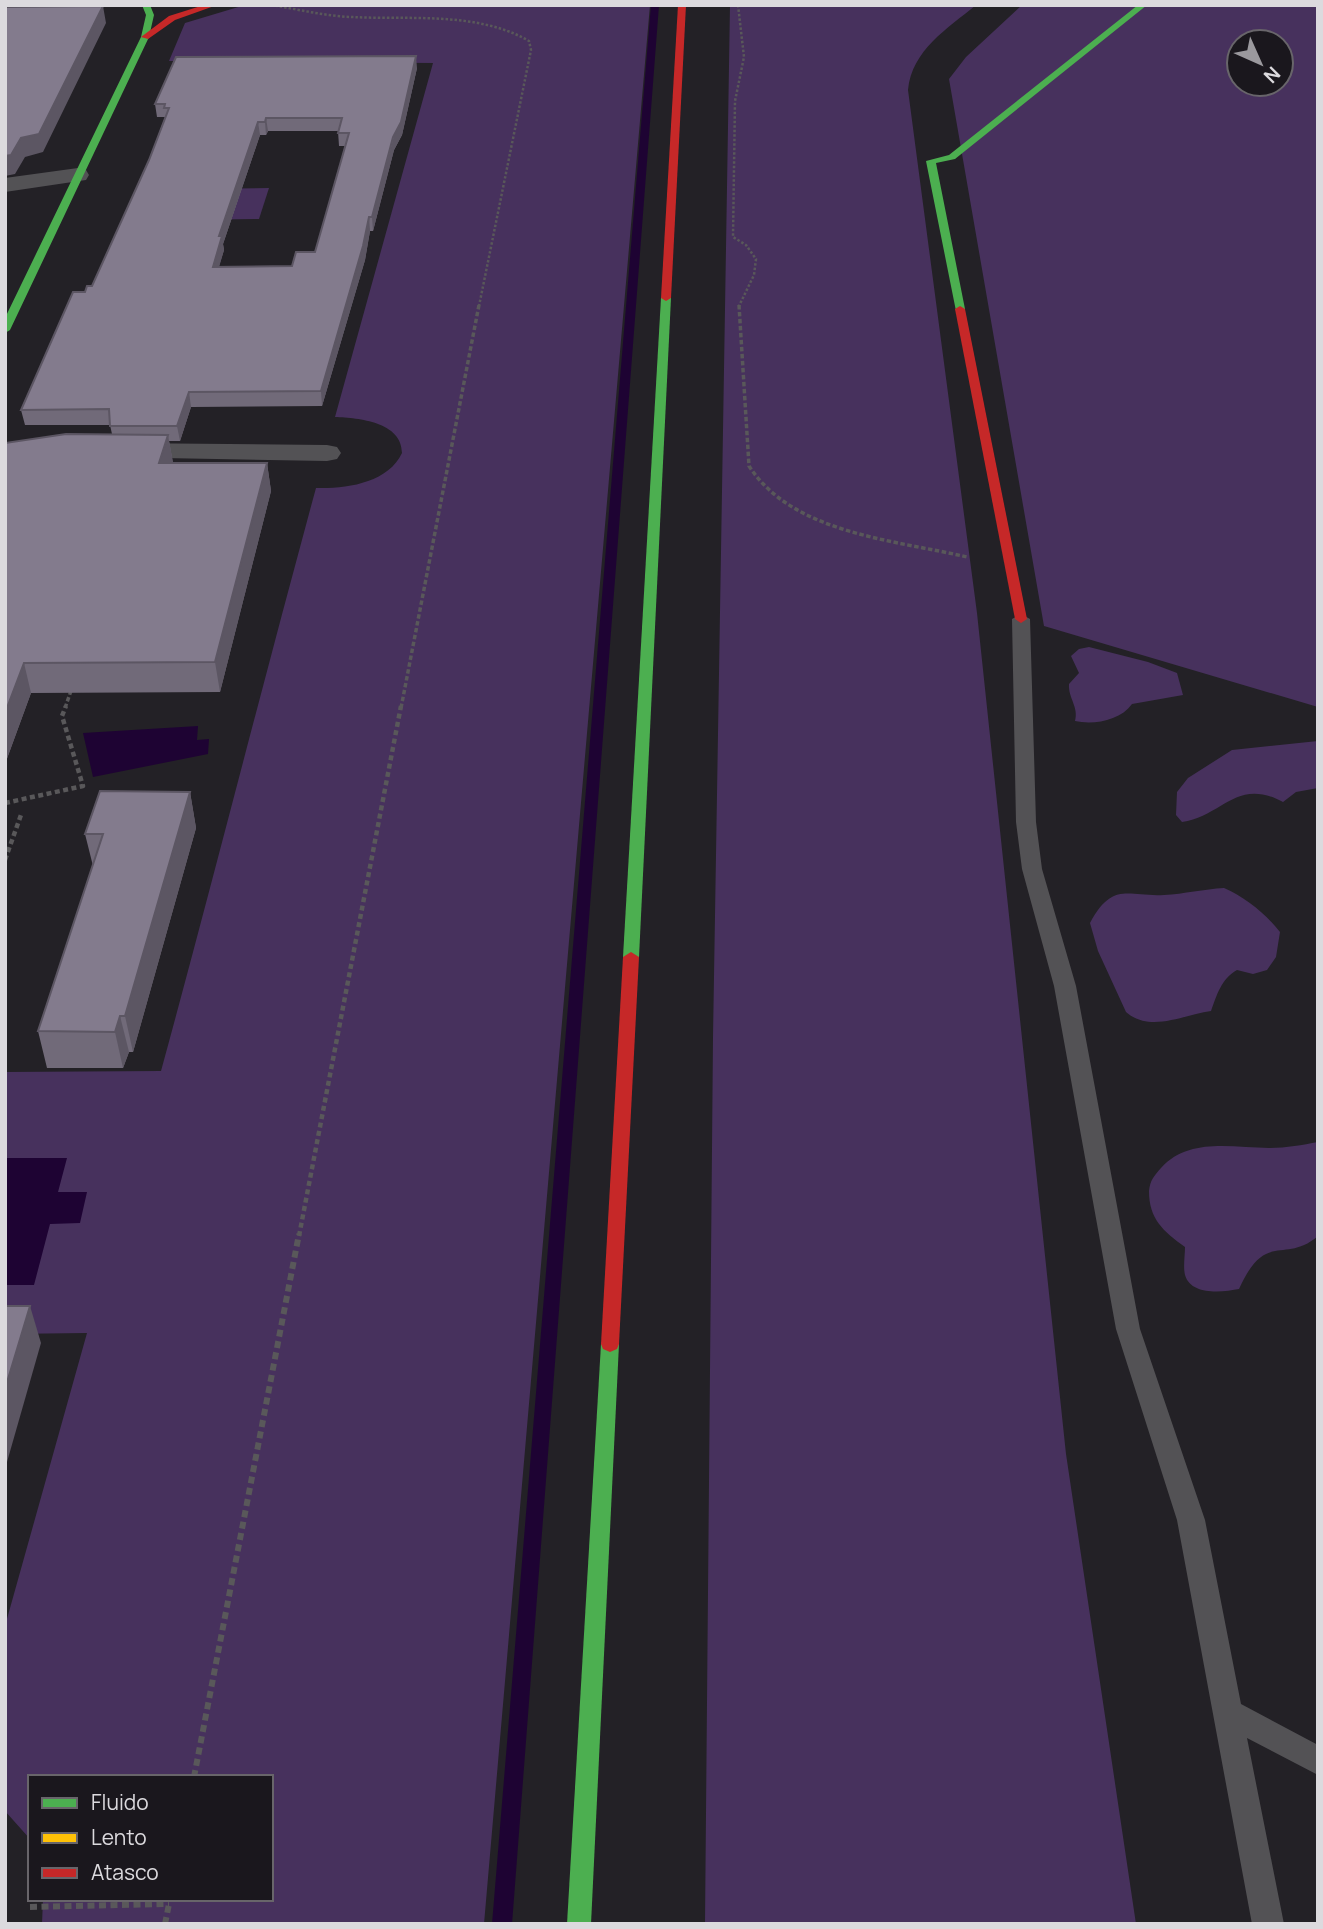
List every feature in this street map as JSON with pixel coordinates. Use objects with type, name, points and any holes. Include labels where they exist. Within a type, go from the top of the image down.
[{"type":"main road","points":[[5,10],[30,5]]},
{"type":"main road","points":[[5,10],[88,5]]},
{"type":"main road","points":[[146,5],[176,11],[207,7]]},
{"type":"main road","points":[[5,330],[145,37],[150,15],[146,5]]},
{"type":"main road","points":[[579,1924],[682,5]]},
{"type":"main road","points":[[1021,620],[931,161],[952,157],[1143,5]]},
{"type":"main road","points":[[145,37],[172,18],[207,7]]},
{"type":"street","points":[[5,185],[78,175]]},
{"type":"street","points":[[96,451],[327,453]]},
{"type":"lane","points":[[1021,620],[1026,822],[1032,869],[1065,986],[1128,1329],[1191,1520],[1268,1924]]},
{"type":"lane","points":[[1228,1712],[1318,1761]]},
{"type":"path","points":[[194,1775],[523,77],[531,50],[529,41],[521,35],[485,24],[442,19],[363,19],[271,5]]},
{"type":"path","points":[[738,5],[744,57],[735,102],[733,237],[746,246],[756,259],[754,275],[739,302],[749,466],[762,487],[796,510],[840,525],[1010,568]]},
{"type":"path","points":[[5,803],[83,786],[62,716],[75,678]]},
{"type":"path","points":[[5,860],[22,812]]},
{"type":"path","points":[[30,1907],[169,1901],[165,1924]]},
{"type":"shaded area","points":[[245,5],[650,5],[484,1924],[42,1924],[43,1901],[273,1901],[273,1775],[28,1775],[28,1837],[5,1811],[5,1626],[87,1333],[5,1334],[5,1072],[161,1071],[316,488],[353,485],[377,478],[396,463],[402,453],[395,434],[387,428],[367,421],[335,417],[433,63],[169,61],[185,23]]},
{"type":"shaded area","points":[[730,5],[976,5],[924,52],[916,63],[908,90],[977,613],[1066,1454],[1136,1924],[705,1924],[713,1037]]},
{"type":"shaded area","points":[[1022,5],[1318,5],[1318,707],[1044,626],[949,79],[966,57]]},
{"type":"shaded area","points":[[269,188],[259,219],[181,220],[192,189]]},
{"type":"shaded area","points":[[1089,647],[1148,662],[1177,673],[1183,695],[1132,704],[1121,714],[1106,720],[1075,721],[1076,711],[1069,684],[1079,673],[1071,656],[1079,649]]},
{"type":"shaded area","points":[[198,726],[197,740],[209,739],[208,754],[93,777],[83,733]]},
{"type":"shaded area","points":[[1318,741],[1318,788],[1296,792],[1283,802],[1267,795],[1241,796],[1208,813],[1182,822],[1176,815],[1177,792],[1188,778],[1232,750]]},
{"type":"shaded area","points":[[1224,888],[1255,907],[1280,932],[1276,957],[1267,970],[1253,974],[1237,970],[1220,988],[1211,1011],[1156,1022],[1135,1018],[1126,1012],[1098,951],[1090,923],[1098,910],[1106,901],[1122,894],[1164,895]]},
{"type":"shaded area","points":[[1318,1142],[1318,1236],[1306,1244],[1276,1251],[1258,1259],[1239,1289],[1208,1291],[1188,1282],[1184,1272],[1185,1247],[1159,1224],[1150,1201],[1149,1191],[1153,1178],[1161,1168],[1172,1158],[1198,1148],[1275,1148]]},
{"type":"shaded area","points":[[5,1158],[67,1158],[58,1192],[87,1192],[80,1223],[50,1224],[34,1285],[5,1285]]},
{"type":"building","points":[[103,6],[39,134],[21,138],[11,155],[5,156],[5,7]]},
{"type":"building","points":[[416,56],[401,122],[393,137],[372,217],[369,217],[321,391],[189,392],[177,426],[110,426],[109,409],[21,410],[73,292],[85,292],[87,286],[92,286],[149,160],[169,108],[164,108],[165,104],[155,104],[176,57]],"holes":[[[266,118],[342,118],[338,133],[349,133],[315,252],[296,252],[292,266],[213,267],[222,236],[219,236],[258,122],[265,122]]]},
{"type":"building","points":[[66,434],[168,435],[159,463],[267,463],[215,662],[24,663],[5,713],[5,443]]},
{"type":"building","points":[[100,791],[190,792],[125,1016],[120,1016],[115,1032],[38,1031],[103,834],[85,834]]},
{"type":"building","points":[[5,1306],[30,1306],[5,1389]]},
{"type":"waterway","points":[[502,1924],[655,5]]},
{"type":"traffic: fast","points":[[5,330],[145,37],[150,15],[146,5]]},
{"type":"traffic: fast","points":[[960,309],[931,161],[952,157],[1143,5]]},
{"type":"traffic: fast","points":[[631,957],[666,298]]},
{"type":"traffic: fast","points":[[579,1924],[610,1344]]},
{"type":"traffic: slow","points":[[5,11],[88,5]]},
{"type":"traffic: jam","points":[[145,37],[172,18],[213,5]]},
{"type":"traffic: jam","points":[[666,298],[682,5]]},
{"type":"traffic: jam","points":[[960,309],[1021,619]]},
{"type":"traffic: jam","points":[[610,1344],[631,957]]}]
